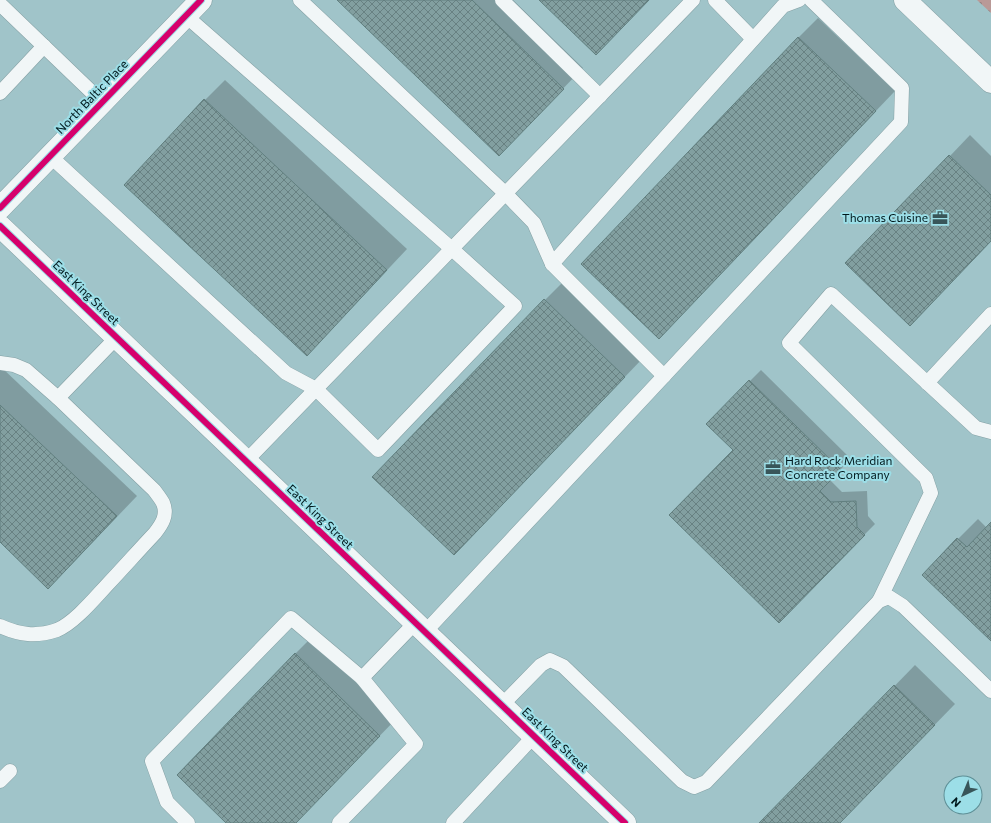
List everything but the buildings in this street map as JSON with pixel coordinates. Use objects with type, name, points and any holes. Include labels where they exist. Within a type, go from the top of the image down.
[{"type":"street","name":"North Baltic Place","points":[[0,208],[201,0]]},
{"type":"street","points":[[905,0],[991,82]]},
{"type":"street","name":"East King Street","points":[[0,226],[625,823]]},
{"type":"lane","points":[[300,0],[506,194],[534,223],[552,264],[664,376]]},
{"type":"lane","points":[[502,0],[600,96]]},
{"type":"lane","points":[[246,461],[693,0]]},
{"type":"lane","points":[[715,0],[753,40]]},
{"type":"lane","points":[[552,264],[783,6],[799,0]]},
{"type":"lane","points":[[362,678],[420,627],[664,376],[901,122],[902,88],[811,0]]},
{"type":"lane","points":[[0,4],[102,102]]},
{"type":"lane","points":[[50,156],[286,373],[316,389],[378,450],[515,306],[186,16]]},
{"type":"lane","points":[[0,93],[44,46]]},
{"type":"lane","points":[[502,705],[541,665],[550,660],[563,666],[682,782],[694,787],[706,782],[880,601],[931,493],[926,478],[789,343],[831,294],[976,428],[991,432]]},
{"type":"lane","points":[[927,383],[991,314]]},
{"type":"lane","points":[[58,398],[117,338]]},
{"type":"lane","points":[[0,363],[14,364],[26,370],[58,398],[154,490],[163,504],[165,515],[162,524],[155,533],[90,604],[69,623],[57,629],[34,635],[11,631],[0,626]]},
{"type":"lane","points":[[880,601],[889,598],[903,606],[991,690]]},
{"type":"lane","points":[[188,823],[167,802],[152,761],[291,618],[362,678],[416,744],[339,823]]},
{"type":"lane","points":[[453,823],[534,736]]},
{"type":"green space","points":[[977,0],[991,0],[991,13]]},
{"type":"cycle path","points":[[0,208],[201,0]]},
{"type":"cycle path","points":[[0,226],[625,823]]},
{"type":"place","name":"Thomas Cuisine","points":[[940,218]]},
{"type":"place","name":"Hard Rock Meridian Concrete Company","points":[[773,468]]}]
